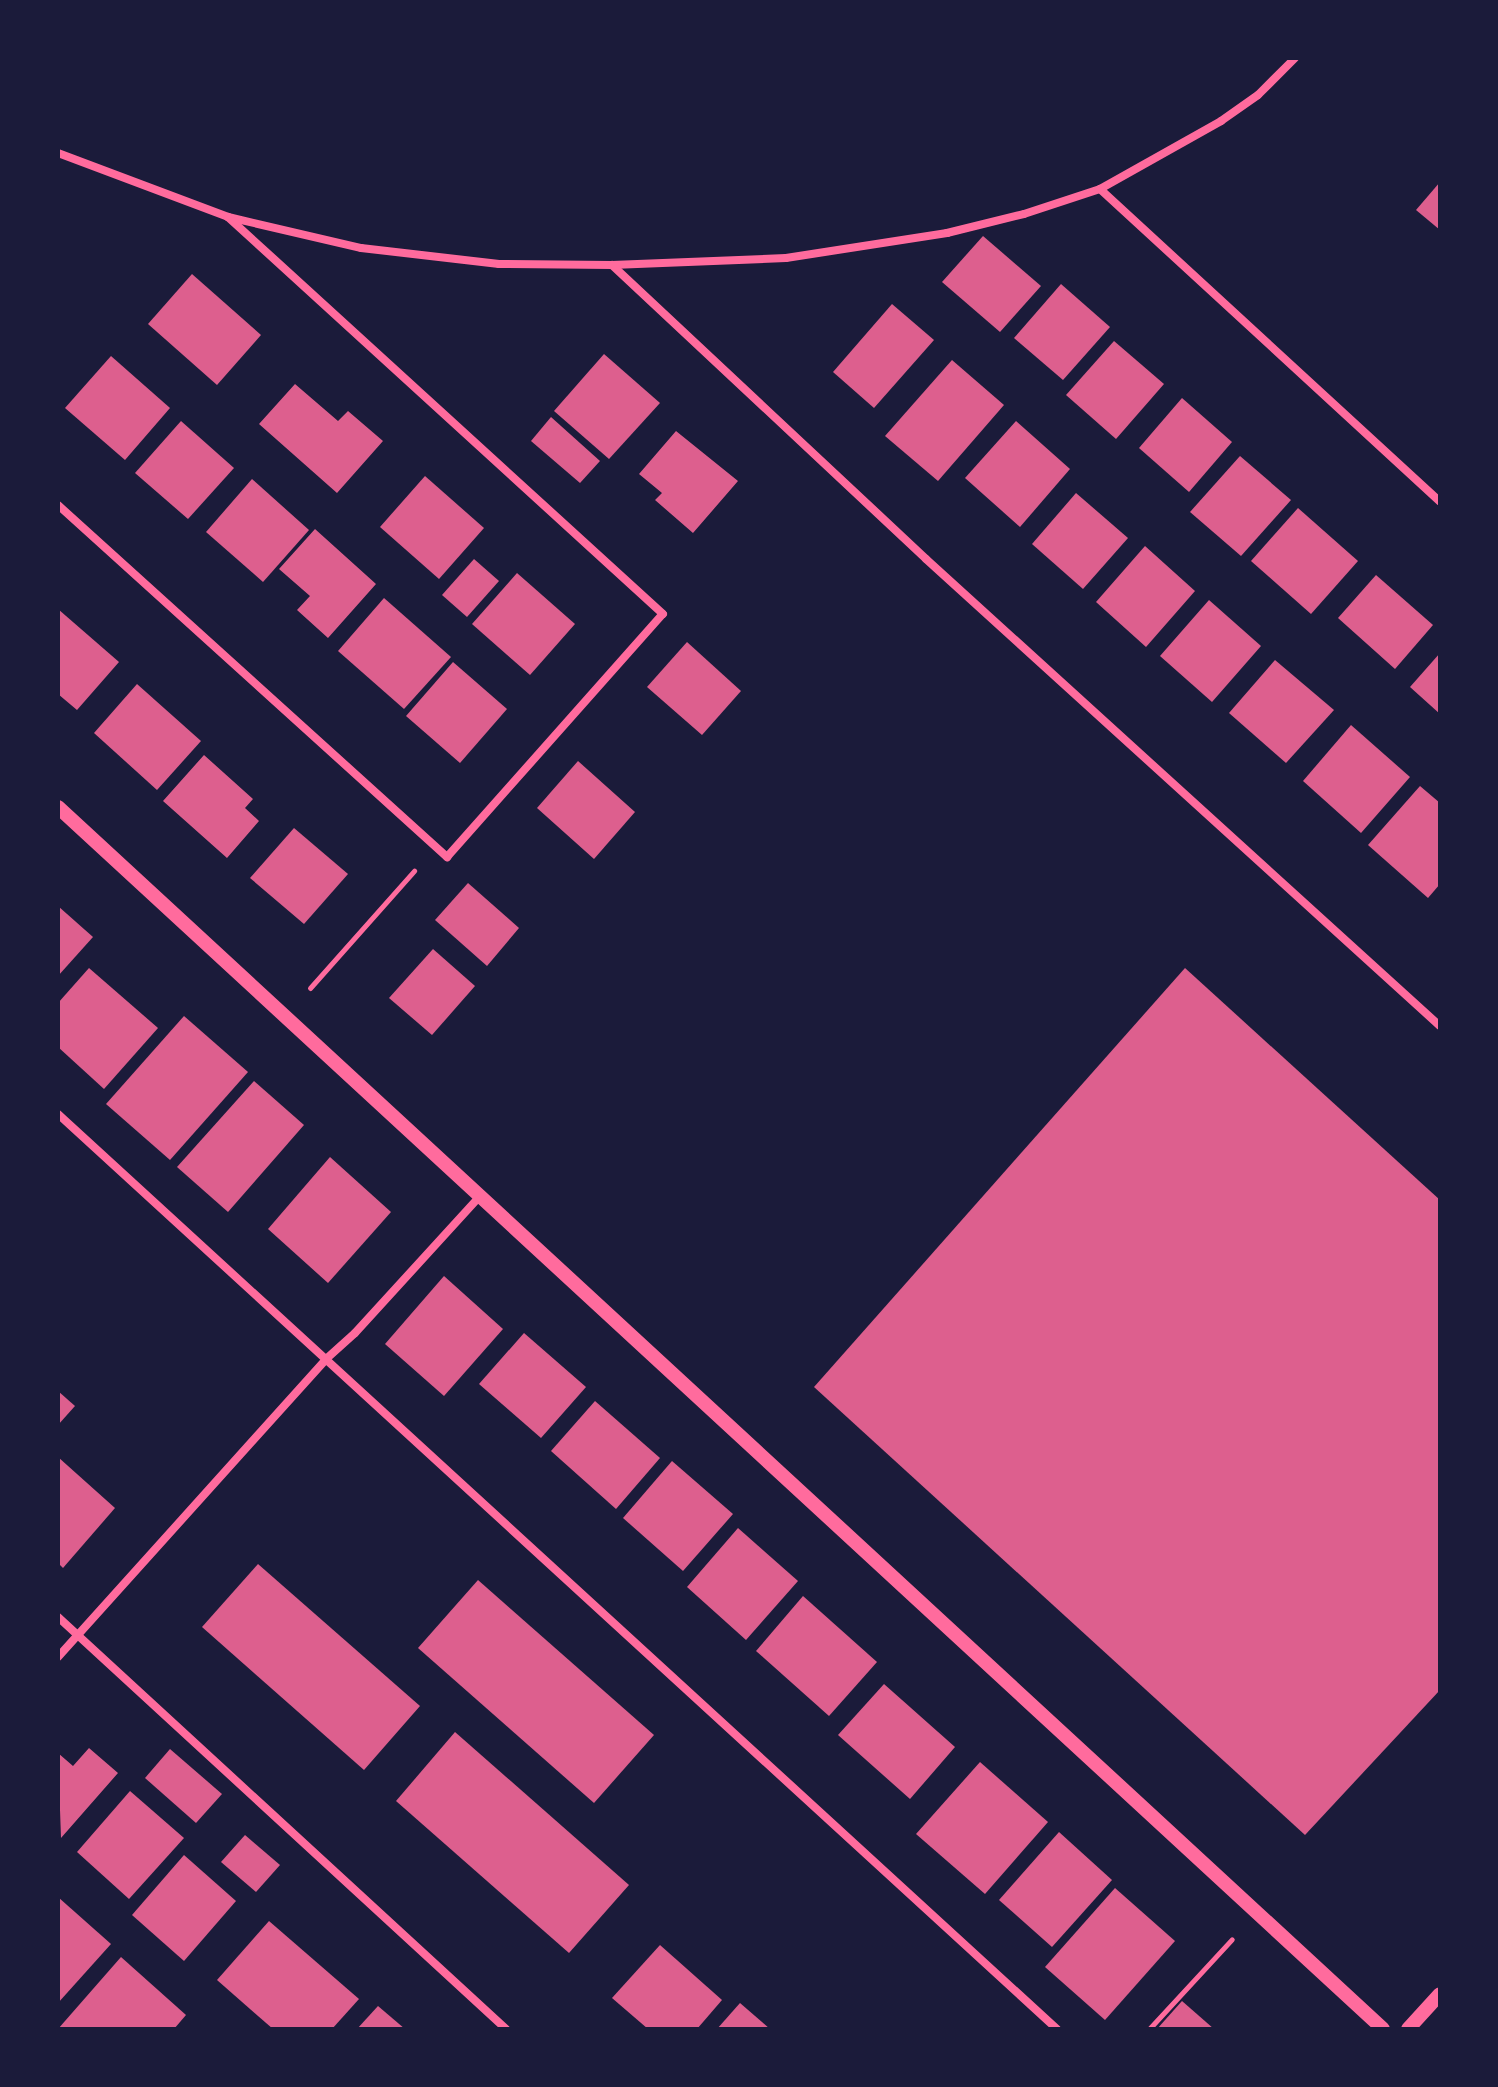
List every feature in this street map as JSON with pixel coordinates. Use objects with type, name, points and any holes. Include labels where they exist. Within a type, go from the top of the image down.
[{"type":"street","points":[[58,153],[228,217],[361,248],[499,264],[612,265],[786,258],[874,247],[1024,214],[1100,189],[1221,121],[1258,95],[1295,58]]},
{"type":"street","points":[[1100,189],[1440,502]]},
{"type":"street","points":[[58,505],[447,857],[663,614],[228,217]]},
{"type":"street","points":[[612,265],[937,570],[1440,1026]]},
{"type":"street","points":[[58,807],[1383,2029]]},
{"type":"street","points":[[58,1114],[1057,2029]]},
{"type":"street","points":[[58,1657],[325,1360],[355,1333],[481,1195]]},
{"type":"street","points":[[58,1617],[506,2029]]},
{"type":"street","points":[[1408,2029],[1440,1994]]},
{"type":"path","points":[[310,988],[416,870],[433,844]]},
{"type":"path","points":[[1149,2029],[1233,1938]]},
{"type":"building","points":[[1440,182],[1440,230],[1416,210]]},
{"type":"building","points":[[983,236],[1041,286],[1000,332],[942,282]]},
{"type":"building","points":[[192,274],[261,335],[217,385],[148,324]]},
{"type":"building","points":[[1061,284],[1110,327],[1063,380],[1014,338]]},
{"type":"building","points":[[892,304],[934,340],[874,408],[833,372]]},
{"type":"building","points":[[1114,341],[1164,384],[1116,439],[1066,395]]},
{"type":"building","points":[[604,354],[660,403],[609,459],[554,411]]},
{"type":"building","points":[[111,356],[170,408],[125,460],[65,408]]},
{"type":"building","points":[[952,360],[1004,405],[938,481],[885,436]]},
{"type":"building","points":[[295,384],[338,421],[348,411],[383,441],[337,493],[259,424]]},
{"type":"building","points":[[1182,398],[1232,442],[1189,492],[1139,448]]},
{"type":"building","points":[[551,417],[600,461],[580,483],[531,441]]},
{"type":"building","points":[[181,421],[234,468],[188,519],[135,473]]},
{"type":"building","points":[[1016,421],[1070,469],[1020,527],[965,478]]},
{"type":"building","points":[[676,431],[738,481],[693,533],[655,500],[662,493],[639,474]]},
{"type":"building","points":[[1240,456],[1291,500],[1241,556],[1190,512]]},
{"type":"building","points":[[425,476],[484,528],[439,579],[380,527]]},
{"type":"building","points":[[252,479],[309,530],[263,582],[206,532]]},
{"type":"building","points":[[1076,493],[1128,538],[1083,589],[1032,544]]},
{"type":"building","points":[[1298,508],[1358,561],[1311,614],[1251,561]]},
{"type":"building","points":[[315,529],[376,584],[328,638],[297,610],[310,596],[279,569]]},
{"type":"building","points":[[1145,546],[1195,591],[1146,647],[1096,602]]},
{"type":"building","points":[[474,559],[499,581],[467,617],[442,595]]},
{"type":"building","points":[[517,573],[575,624],[530,675],[472,624]]},
{"type":"building","points":[[1376,575],[1433,625],[1395,669],[1338,618]]},
{"type":"building","points":[[384,598],[451,657],[404,709],[338,651]]},
{"type":"building","points":[[1209,600],[1261,646],[1212,702],[1160,656]]},
{"type":"building","points":[[58,609],[119,662],[77,710],[58,694]]},
{"type":"building","points":[[687,642],[741,691],[702,735],[647,687]]},
{"type":"building","points":[[1440,653],[1440,714],[1410,687]]},
{"type":"building","points":[[1275,660],[1334,710],[1286,763],[1229,713]]},
{"type":"building","points":[[453,662],[507,709],[460,763],[406,716]]},
{"type":"building","points":[[137,684],[201,741],[157,790],[94,733]]},
{"type":"building","points":[[1351,725],[1410,777],[1361,833],[1303,781]]},
{"type":"building","points":[[204,755],[253,799],[245,808],[259,821],[227,858],[163,801]]},
{"type":"building","points":[[578,761],[635,812],[594,859],[537,808]]},
{"type":"building","points":[[1420,786],[1440,803],[1440,884],[1428,898],[1368,845]]},
{"type":"building","points":[[294,828],[348,874],[304,924],[250,878]]},
{"type":"building","points":[[468,883],[519,928],[487,966],[435,920]]},
{"type":"building","points":[[58,906],[93,937],[58,976]]},
{"type":"building","points":[[433,949],[475,986],[432,1035],[389,998]]},
{"type":"building","points":[[89,968],[158,1028],[104,1089],[58,1047],[58,1003]]},
{"type":"building","points":[[1185,968],[1440,1200],[1440,1690],[1305,1835],[814,1387]]},
{"type":"building","points":[[184,1016],[248,1072],[170,1160],[106,1104]]},
{"type":"building","points":[[254,1081],[304,1125],[228,1212],[177,1167]]},
{"type":"building","points":[[330,1157],[391,1212],[328,1283],[268,1229]]},
{"type":"building","points":[[444,1276],[503,1329],[444,1396],[385,1344]]},
{"type":"building","points":[[524,1333],[586,1387],[541,1438],[479,1384]]},
{"type":"building","points":[[58,1391],[75,1406],[58,1425]]},
{"type":"building","points":[[595,1401],[660,1458],[616,1509],[551,1451]]},
{"type":"building","points":[[58,1457],[115,1508],[63,1568],[58,1563]]},
{"type":"building","points":[[672,1461],[733,1514],[683,1571],[623,1518]]},
{"type":"building","points":[[738,1528],[798,1581],[746,1640],[687,1587]]},
{"type":"building","points":[[258,1564],[420,1706],[364,1770],[202,1627]]},
{"type":"building","points":[[478,1580],[654,1735],[594,1803],[418,1648]]},
{"type":"building","points":[[803,1596],[877,1662],[829,1716],[756,1651]]},
{"type":"building","points":[[884,1684],[955,1747],[910,1799],[838,1735]]},
{"type":"building","points":[[455,1732],[629,1885],[569,1953],[396,1801]]},
{"type":"building","points":[[89,1748],[118,1773],[61,1838],[58,1753],[73,1766]]},
{"type":"building","points":[[170,1749],[222,1794],[196,1823],[145,1778]]},
{"type":"building","points":[[980,1762],[1048,1822],[985,1894],[916,1834]]},
{"type":"building","points":[[130,1791],[184,1838],[129,1899],[77,1852]]},
{"type":"building","points":[[1059,1832],[1112,1880],[1052,1947],[999,1900]]},
{"type":"building","points":[[245,1835],[280,1865],[256,1892],[221,1862]]},
{"type":"building","points":[[184,1855],[236,1901],[184,1961],[132,1915]]},
{"type":"building","points":[[1115,1888],[1175,1941],[1105,2020],[1045,1967]]},
{"type":"building","points":[[58,1897],[111,1944],[58,2003]]},
{"type":"building","points":[[269,1921],[359,1999],[332,2029],[273,2029],[217,1980]]},
{"type":"building","points":[[660,1945],[722,2000],[697,2029],[648,2029],[612,1998]]},
{"type":"building","points":[[121,1957],[186,2015],[174,2029],[58,2029]]},
{"type":"building","points":[[1182,2001],[1214,2029],[1157,2029]]},
{"type":"building","points":[[740,2003],[770,2029],[717,2029]]},
{"type":"building","points":[[378,2006],[405,2029],[357,2029]]}]
